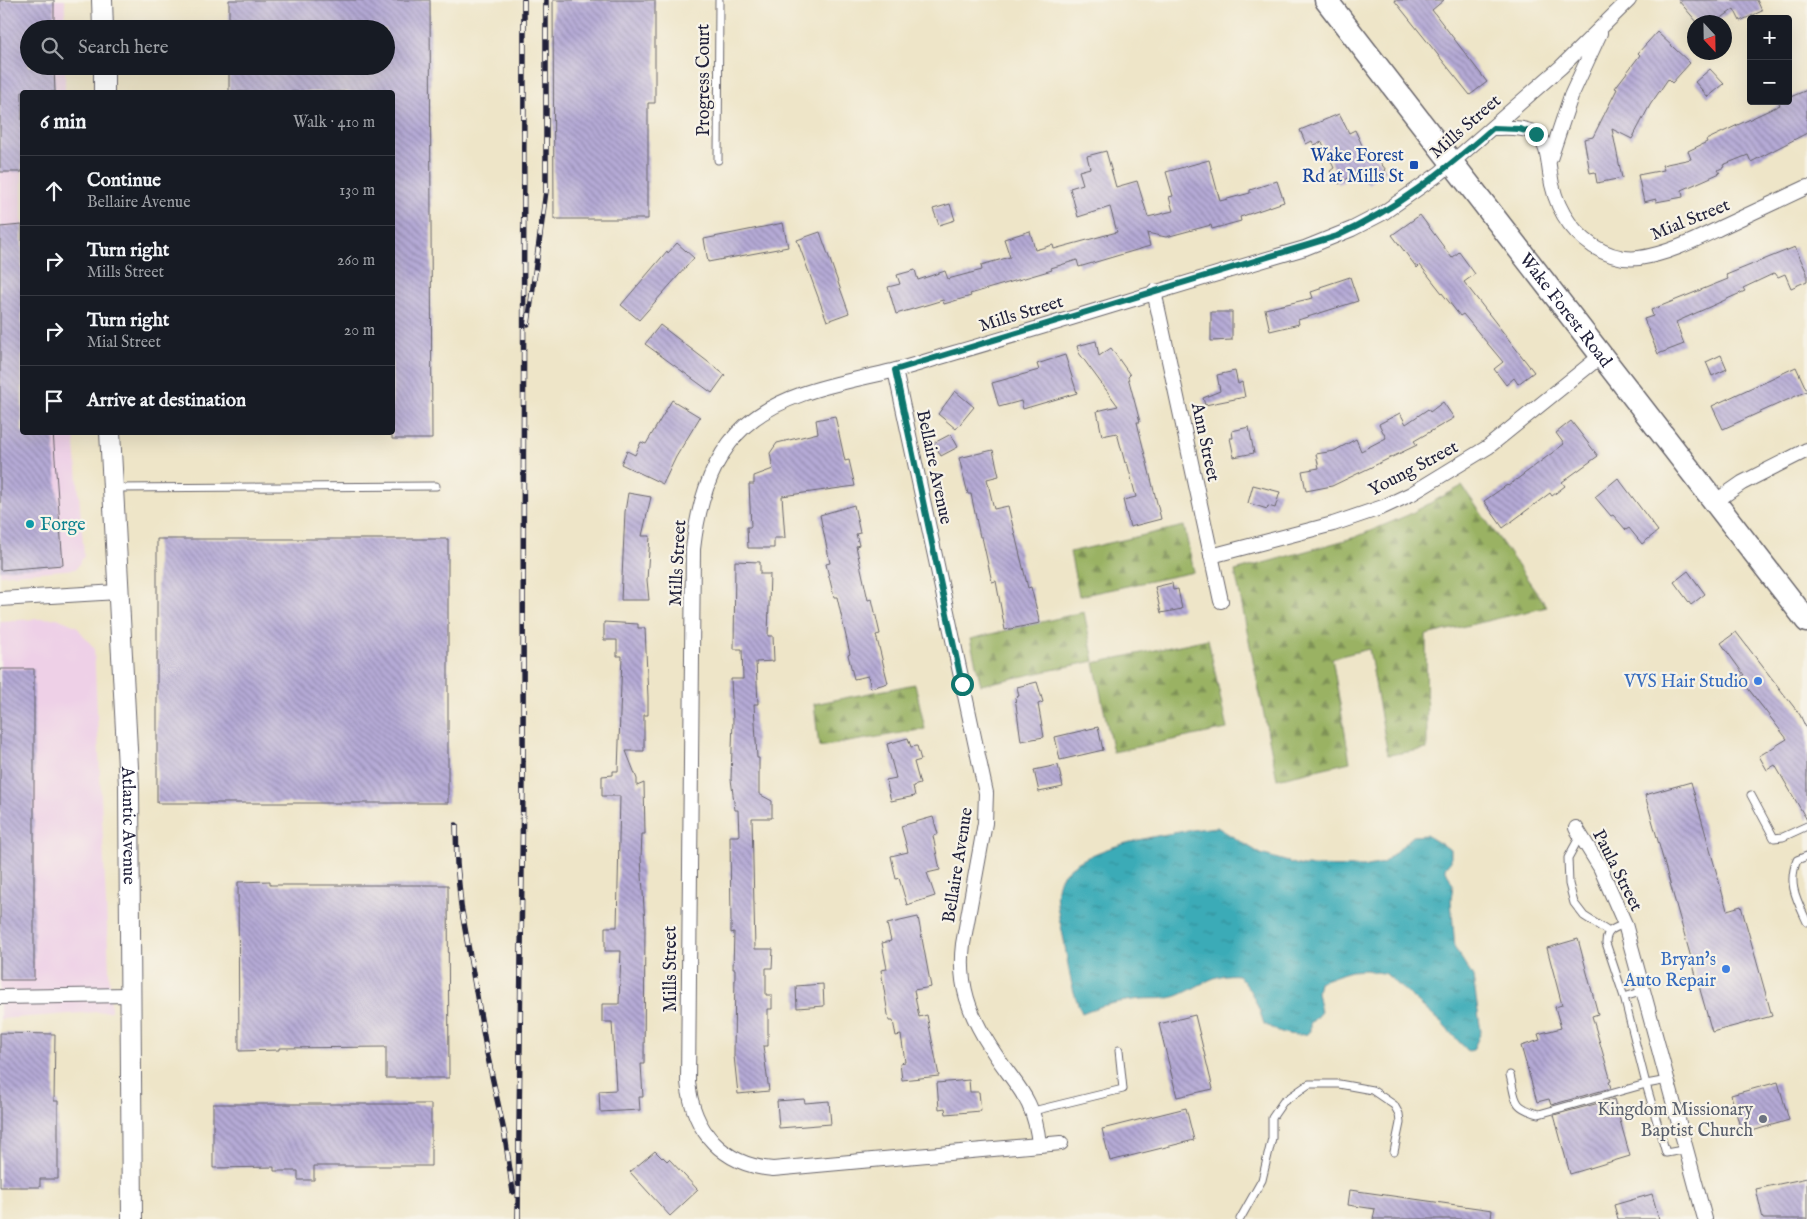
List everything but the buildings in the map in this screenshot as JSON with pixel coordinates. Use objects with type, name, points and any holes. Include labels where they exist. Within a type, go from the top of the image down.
[{"type":"main road","points":[[102,0],[103,20]]},
{"type":"main road","name":"Wake Forest Road","points":[[1326,0],[1807,619]]},
{"type":"main road","points":[[104,75],[104,90]]},
{"type":"main road","name":"Atlantic Avenue","points":[[110,435],[129,786],[132,1219]]},
{"type":"street","name":"Mills Street","points":[[1061,1143],[790,1168],[757,1168],[740,1162],[713,1143],[695,1116],[689,1099],[693,549],[700,506],[716,468],[728,447],[744,427],[761,414],[783,402],[810,392],[895,370],[1154,291],[1305,248],[1345,233],[1383,213],[1434,177],[1493,128],[1561,67],[1629,0]]},
{"type":"street","name":"Mial Street","points":[[1549,162],[1571,96],[1606,22]]},
{"type":"street","name":"Mial Street","points":[[1493,128],[1519,129],[1536,134],[1545,146],[1554,193],[1558,207],[1566,220],[1577,235],[1588,243],[1602,252],[1619,258],[1638,258],[1673,249],[1807,188]]},
{"type":"street","name":"Ann Street","points":[[1154,291],[1220,601]]},
{"type":"street","name":"Young Street","points":[[1211,556],[1349,519],[1411,494],[1488,447],[1602,355]]},
{"type":"street","name":"Bellaire Avenue","points":[[895,370],[986,793],[985,823],[961,960],[963,987],[974,1018],[991,1048],[1026,1096],[1037,1125],[1039,1145]]},
{"type":"street","points":[[1716,501],[1742,483],[1807,450]]},
{"type":"street","points":[[0,600],[118,592]]},
{"type":"street","name":"Paula Street","points":[[1578,832],[1600,867],[1625,924],[1706,1219]]},
{"type":"street","points":[[0,996],[130,995]]},
{"type":"lane","name":"Progress Court","points":[[718,160],[719,0]]},
{"type":"lane","points":[[112,488],[436,486]]},
{"type":"lane","points":[[1751,795],[1772,837],[1783,837],[1807,826]]},
{"type":"lane","points":[[1578,832],[1568,858],[1569,884],[1574,903],[1584,916],[1609,932]]},
{"type":"lane","points":[[1807,856],[1797,860],[1791,874],[1794,893],[1807,922]]},
{"type":"lane","points":[[1625,924],[1609,932],[1606,935],[1606,943],[1624,997],[1666,1153],[1672,1154],[1688,1149]]},
{"type":"lane","points":[[1624,997],[1644,990]]},
{"type":"lane","points":[[1033,1111],[1123,1089],[1119,1050]]},
{"type":"lane","points":[[1510,1075],[1516,1102],[1522,1109],[1539,1114],[1646,1084],[1668,1080]]},
{"type":"lane","points":[[1240,1219],[1262,1180],[1272,1138],[1272,1118],[1284,1102],[1309,1084],[1339,1084],[1372,1090],[1394,1105],[1399,1114],[1400,1123],[1394,1152]]},
{"type":"shaded area","points":[[0,0],[65,0],[65,20],[20,20],[20,75],[65,75],[65,90],[20,90],[20,435],[74,435],[84,556],[76,569],[0,575]]},
{"type":"shaded area","points":[[57,618],[76,626],[94,648],[111,1011],[0,1019],[0,621]]},
{"type":"green space","points":[[1462,486],[1547,607],[1426,635],[1427,749],[1388,755],[1369,649],[1332,658],[1350,762],[1277,779],[1235,571],[1356,537],[1408,515]]},
{"type":"green space","points":[[1184,526],[1194,572],[1079,596],[1070,552]]},
{"type":"green space","points":[[1084,612],[1094,661],[981,685],[970,639]]},
{"type":"green space","points":[[1208,639],[1227,729],[1113,752],[1094,663]]},
{"type":"green space","points":[[915,684],[925,729],[819,747],[814,704]]},
{"type":"water","points":[[1217,827],[1261,854],[1302,866],[1363,867],[1383,863],[1413,836],[1426,835],[1451,850],[1451,861],[1445,868],[1453,885],[1451,900],[1455,948],[1473,977],[1481,1032],[1473,1050],[1468,1051],[1441,1023],[1386,974],[1366,970],[1350,971],[1319,982],[1317,992],[1321,1012],[1310,1024],[1310,1031],[1307,1034],[1295,1035],[1285,1033],[1264,1024],[1254,998],[1238,975],[1214,978],[1173,997],[1119,1002],[1082,1013],[1070,978],[1056,897],[1058,884],[1067,871],[1084,859],[1129,842]]},
{"type":"railway","points":[[518,1219],[523,780],[524,0]]},
{"type":"railway","points":[[528,324],[546,191],[546,0]]},
{"type":"railway","points":[[456,825],[461,906],[487,1053],[505,1136],[513,1192]]},
{"type":"place","name":"Wake Forest Rd at Mills St","points":[[1414,165]]},
{"type":"place","name":"Forge","points":[[30,524]]},
{"type":"place","name":"VVS Hair Studio","points":[[1758,681]]},
{"type":"place","name":"Bryan's Auto Repair","points":[[1726,969]]},
{"type":"place","name":"Kingdom Missionary Baptist Church","points":[[1763,1119]]},
{"type":"route","points":[[962,684],[895,370],[1154,291],[1305,248],[1337,236],[1383,213],[1440,173],[1493,128],[1527,130],[1536,134]]}]
